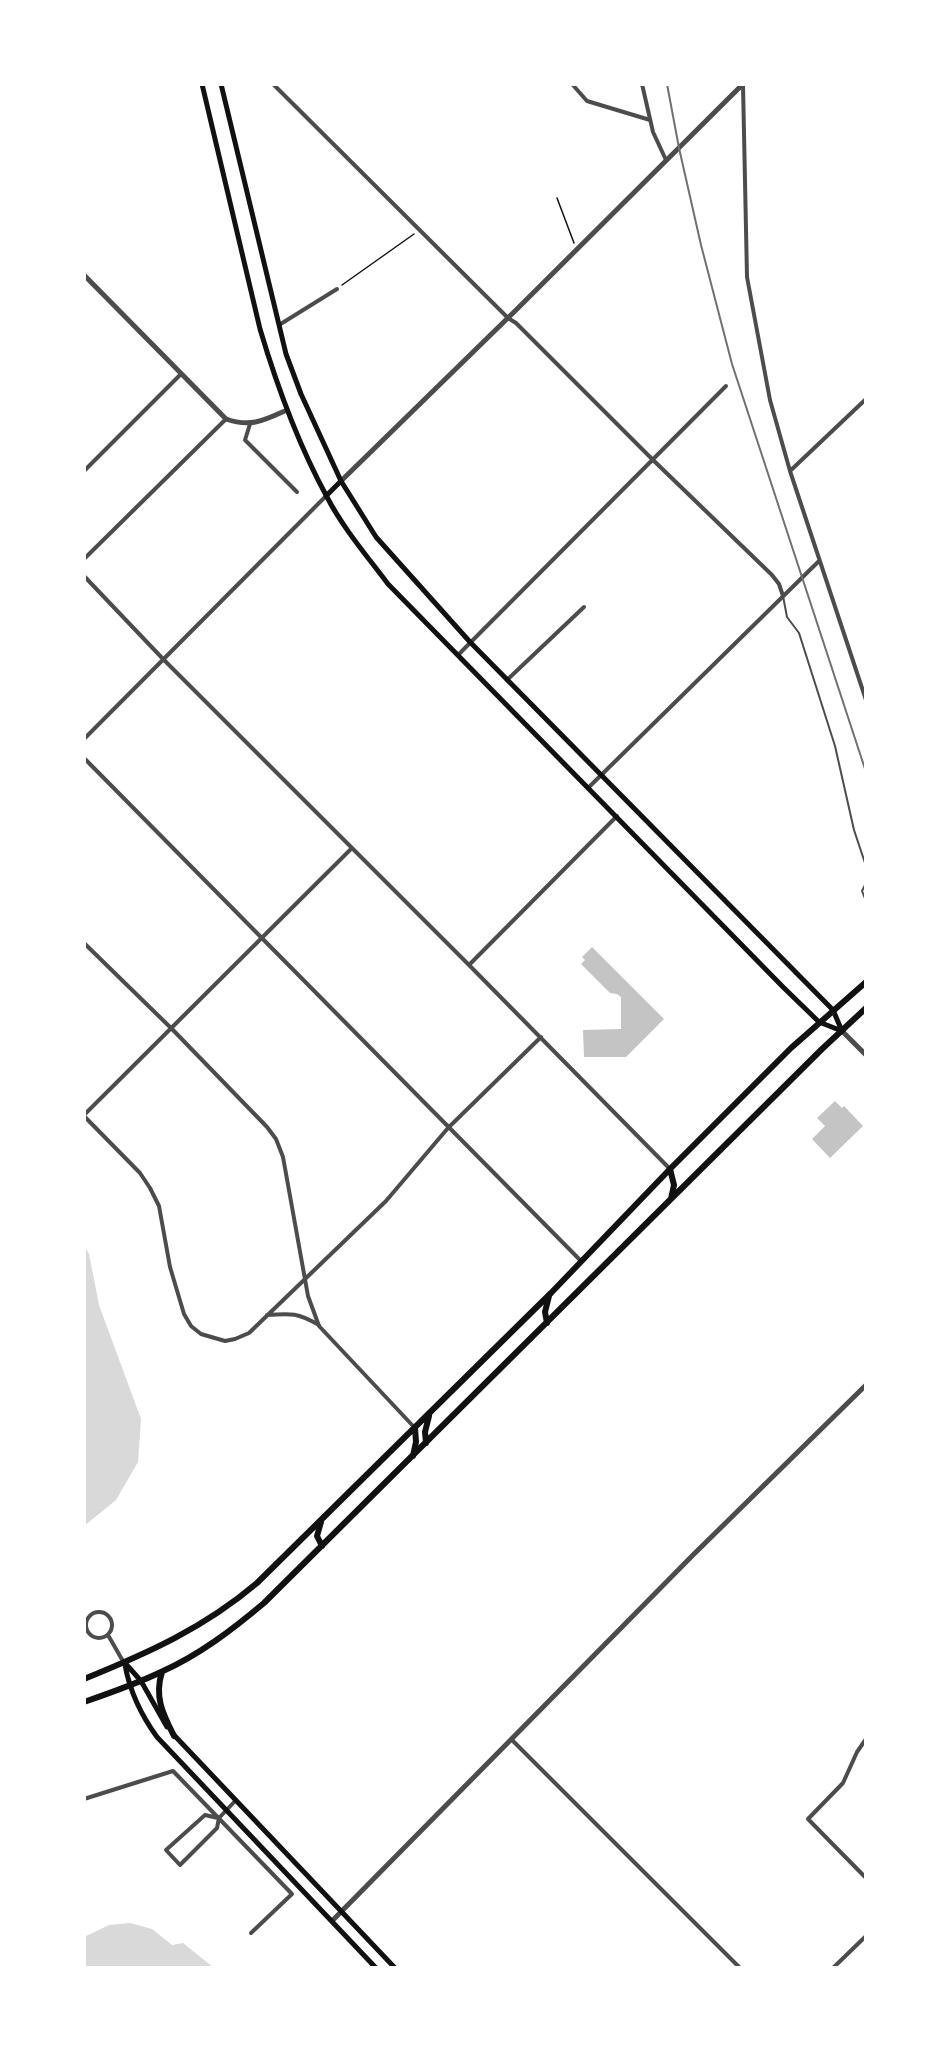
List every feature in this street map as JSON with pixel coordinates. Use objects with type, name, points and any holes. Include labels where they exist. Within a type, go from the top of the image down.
[{"type":"main road","points":[[202,84],[260,329],[287,410],[326,496],[352,537],[388,584],[819,1022],[842,1030]]},
{"type":"main road","points":[[221,84],[286,354],[301,394],[341,481],[376,537],[470,642],[833,1010],[842,1030]]},
{"type":"main road","points":[[326,496],[341,481]]},
{"type":"main road","points":[[84,1679],[125,1664],[177,1638],[235,1601],[268,1573],[551,1293],[670,1169],[819,1022],[866,982]]},
{"type":"main road","points":[[84,1702],[162,1672],[204,1649],[264,1603],[866,1008]]},
{"type":"main road","points":[[670,1169],[674,1185],[671,1199]]},
{"type":"main road","points":[[547,1323],[545,1312],[551,1293]]},
{"type":"main road","points":[[426,1443],[426,1425],[430,1413]]},
{"type":"main road","points":[[412,1456],[416,1442],[415,1428]]},
{"type":"main road","points":[[321,1522],[317,1536],[322,1546]]},
{"type":"main road","points":[[125,1664],[141,1681],[174,1736],[395,1968]]},
{"type":"main road","points":[[125,1664],[129,1686],[147,1724],[157,1737],[376,1968]]},
{"type":"main road","points":[[162,1672],[157,1686],[159,1698],[174,1736]]},
{"type":"street","points":[[273,84],[508,318],[516,323],[772,575],[779,584],[783,596]]},
{"type":"street","points":[[572,84],[587,101],[651,120]]},
{"type":"street","points":[[642,84],[653,132],[666,161]]},
{"type":"street","points":[[341,481],[743,84]]},
{"type":"street","points":[[743,84],[745,222],[749,296],[770,400],[790,471],[866,700]]},
{"type":"street","points":[[84,275],[226,419],[250,424],[287,410]]},
{"type":"street","points":[[279,325],[337,289]]},
{"type":"street","points":[[84,471],[182,374]]},
{"type":"street","points":[[458,655],[726,386]]},
{"type":"street","points":[[790,471],[866,399]]},
{"type":"street","points":[[84,560],[226,419]]},
{"type":"street","points":[[250,424],[245,440],[297,492]]},
{"type":"street","points":[[84,739],[326,496]]},
{"type":"street","points":[[588,788],[819,561]]},
{"type":"street","points":[[84,576],[164,660],[470,965],[670,1169]]},
{"type":"street","points":[[507,680],[584,607]]},
{"type":"street","points":[[84,758],[581,1262]]},
{"type":"street","points":[[470,965],[617,816]]},
{"type":"street","points":[[352,848],[84,1116],[140,1173],[150,1188],[159,1206],[170,1268],[184,1314],[191,1326],[201,1334],[225,1341],[249,1333],[386,1201],[448,1128],[541,1037]]},
{"type":"street","points":[[84,943],[171,1029],[276,1139],[284,1157],[310,1302],[320,1326]]},
{"type":"street","points":[[842,1030],[866,1055]]},
{"type":"street","points":[[267,1315],[288,1313],[302,1316],[320,1326],[415,1428]]},
{"type":"street","points":[[332,1921],[693,1555],[866,1385]]},
{"type":"street","points":[[84,1612],[91,1615],[100,1612],[109,1617],[112,1626],[108,1635],[98,1638],[89,1634],[86,1624],[91,1615]]},
{"type":"street","points":[[108,1635],[125,1664]]},
{"type":"street","points":[[866,1739],[857,1752],[843,1783],[808,1819],[866,1878]]},
{"type":"street","points":[[512,1740],[740,1968]]},
{"type":"street","points":[[84,1799],[174,1771],[292,1894],[251,1933]]},
{"type":"street","points":[[219,1818],[205,1815],[166,1850],[180,1865],[217,1828],[219,1818],[236,1799]]},
{"type":"street","points":[[833,1968],[866,1936]]},
{"type":"lane","points":[[783,596],[787,616],[799,633],[835,746],[854,830],[866,866]]},
{"type":"lane","points":[[866,883],[862,891],[866,901]]},
{"type":"path","points":[[557,198],[578,248]]},
{"type":"path","points":[[337,289],[421,230]]},
{"type":"shaded area","points":[[84,1245],[89,1254],[99,1305],[141,1419],[138,1462],[116,1500],[84,1526]]},
{"type":"shaded area","points":[[130,1923],[152,1929],[172,1945],[183,1943],[214,1968],[84,1968],[84,1937],[109,1925]]},
{"type":"building","points":[[592,947],[664,1019],[626,1057],[584,1057],[583,1030],[621,1029],[621,997],[610,993],[581,964],[585,960],[582,957]]},
{"type":"building","points":[[835,1101],[842,1108],[844,1106],[863,1126],[830,1158],[812,1139],[825,1126],[817,1118]]},
{"type":"railway","points":[[667,84],[701,245],[732,364],[866,772]]}]
